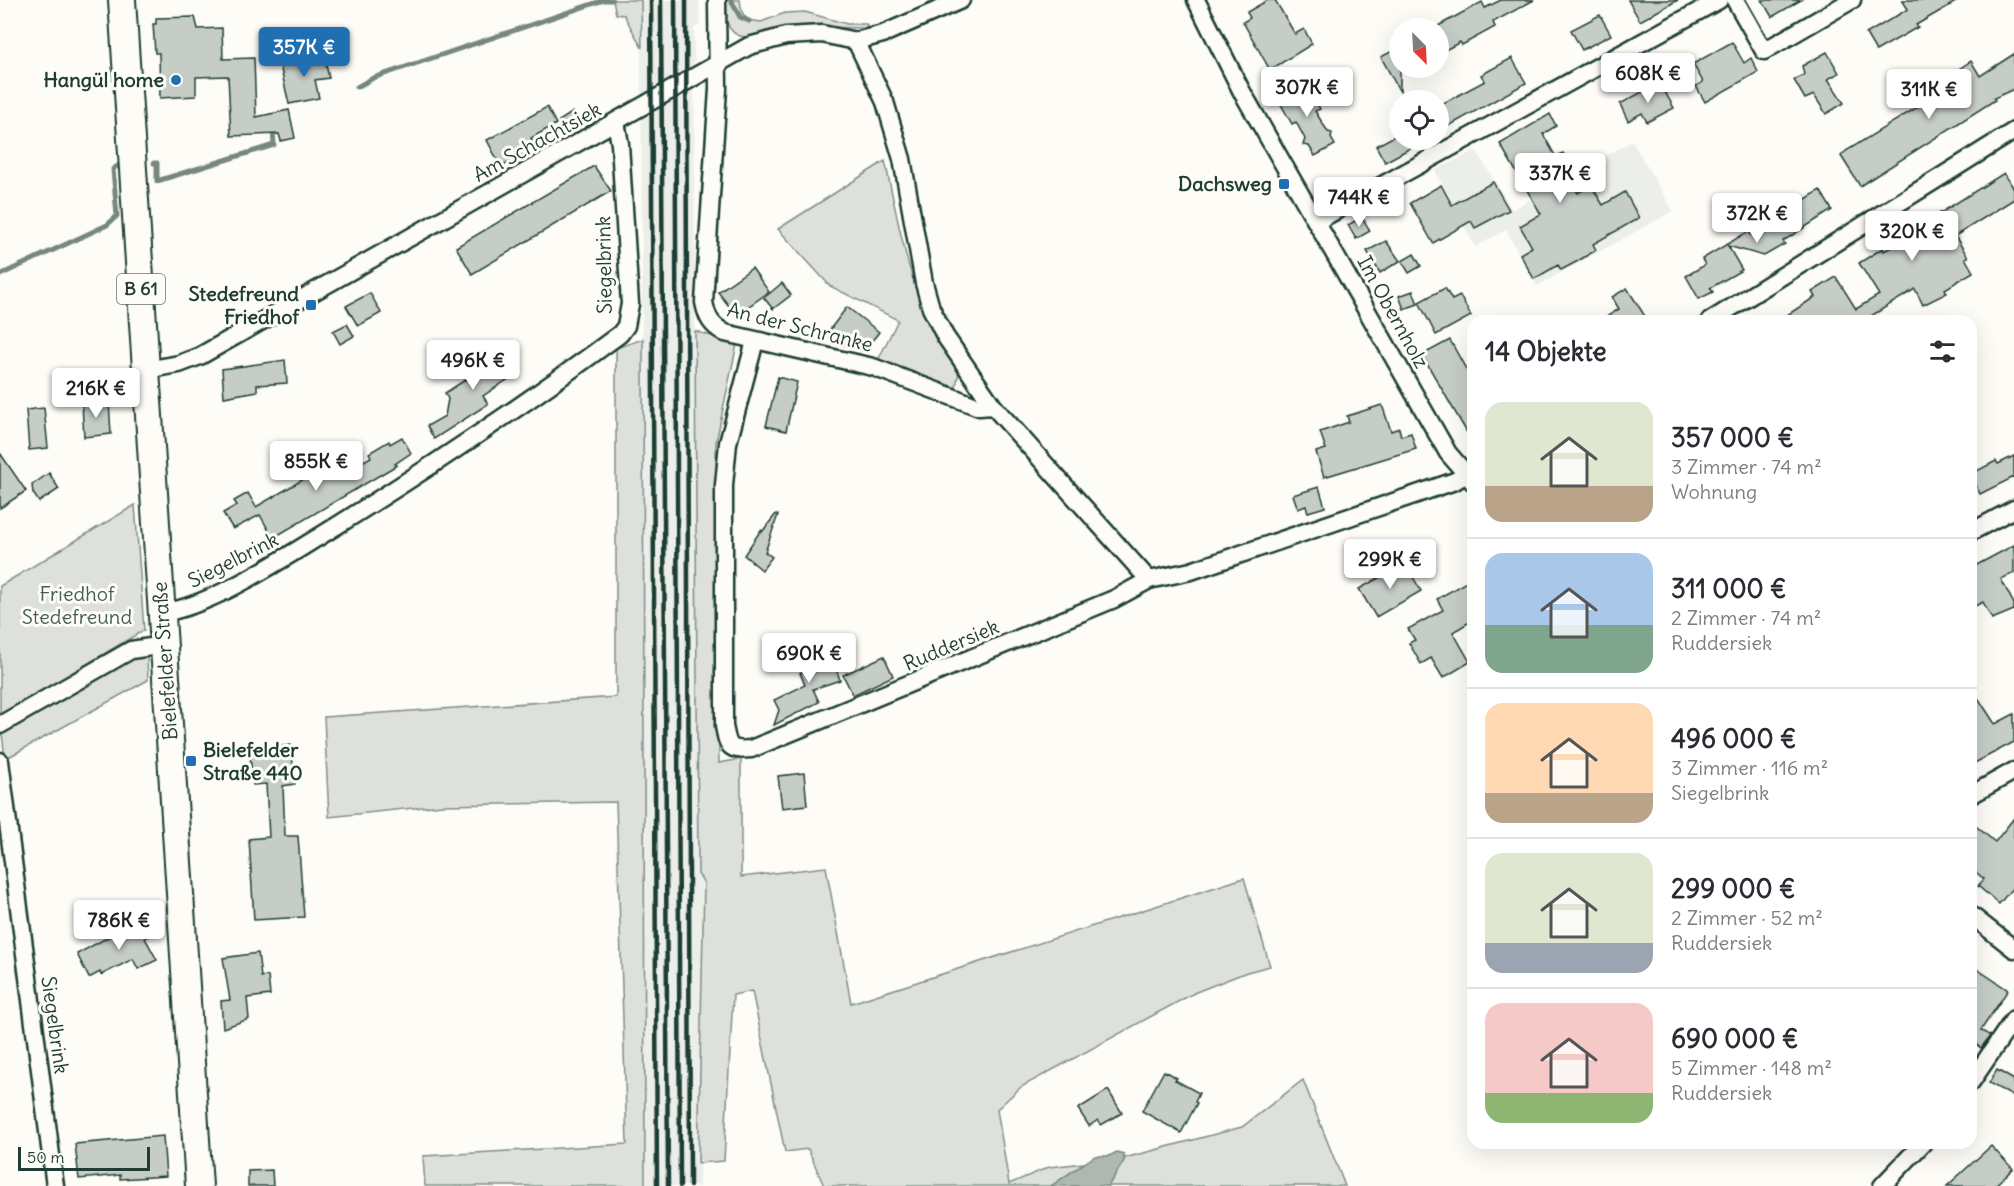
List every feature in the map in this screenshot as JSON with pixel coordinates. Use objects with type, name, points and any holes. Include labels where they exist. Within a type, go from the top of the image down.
[{"type":"main road","name":"Bielefelder Straße","points":[[122,0],[199,1186]]},
{"type":"street","points":[[717,0],[717,62]]},
{"type":"street","name":"Am Schachtsiek","points":[[146,370],[179,364],[200,356],[717,62],[749,46],[786,36],[822,34],[856,40],[884,34],[962,0]]},
{"type":"street","name":"Im Obernholz","points":[[1196,0],[1241,90],[1448,453],[1467,473]]},
{"type":"street","points":[[1317,221],[1719,0]]},
{"type":"street","points":[[1735,0],[1764,51],[1852,0]]},
{"type":"street","points":[[856,40],[885,102],[902,159],[914,234],[931,308],[945,336],[993,406],[1149,580]]},
{"type":"street","name":"An der Schranke","points":[[717,62],[718,89],[704,302],[707,317],[712,325],[725,333],[755,341],[873,366],[979,407],[993,406]]},
{"type":"street","name":"Siegelbrink","points":[[161,613],[176,611],[215,595],[288,556],[410,482],[536,397],[620,334],[626,326],[630,304],[620,144],[615,122]]},
{"type":"street","points":[[1720,315],[2014,131]]},
{"type":"street","name":"Ruddersiek","points":[[755,341],[728,443],[724,485],[724,726],[727,744],[739,750],[751,749],[810,726],[1113,599],[1149,580],[1191,571],[1467,477]]},
{"type":"street","points":[[1977,529],[2014,509]]},
{"type":"street","points":[[0,724],[130,650],[164,645]]},
{"type":"street","name":"Siegelbrink","points":[[0,761],[55,1186]]},
{"type":"street","points":[[1977,792],[2014,771]]},
{"type":"street","points":[[1977,920],[2014,949]]},
{"type":"street","points":[[1977,1073],[2014,1018]]},
{"type":"street","points":[[1882,1186],[1917,1149]]},
{"type":"shaded area","points":[[641,0],[699,0],[700,25],[694,28],[698,874],[704,882],[699,1186],[645,1186]]},
{"type":"shaded area","points":[[1632,141],[1673,211],[1537,286],[1506,230],[1475,247],[1435,171],[1476,150],[1512,210]]},
{"type":"shaded area","points":[[1117,1152],[1124,1154],[1124,1161],[1108,1186],[1051,1186],[1095,1156],[1109,1156]]},
{"type":"green space","points":[[613,0],[641,0],[642,48],[624,15],[616,14]]},
{"type":"green space","points":[[724,0],[740,0],[742,12],[747,20],[761,22],[785,13],[805,12],[847,24],[866,24],[868,28],[791,28],[744,37],[735,34],[729,26],[725,16]]},
{"type":"green space","points":[[885,161],[905,251],[918,295],[939,341],[959,372],[955,391],[878,360],[898,320],[830,286],[778,229]]},
{"type":"green space","points":[[695,331],[737,344],[716,442],[719,763],[741,759],[741,877],[826,867],[851,1003],[1244,878],[1270,966],[1247,972],[1196,992],[1021,1087],[997,1109],[1009,1184],[1049,1167],[1084,1163],[1051,1186],[824,1186],[808,1149],[785,1152],[752,991],[733,995],[724,1161],[698,1163],[704,883],[698,874]]},
{"type":"green space","points":[[643,339],[645,1186],[425,1186],[423,1156],[627,1144],[616,802],[442,805],[329,817],[324,717],[616,697],[616,348]]},
{"type":"green space","name":"Friedhof Stedefreund","points":[[135,505],[144,630],[0,716],[0,586]]},
{"type":"green space","points":[[147,656],[148,680],[5,759],[2,733],[127,658]]},
{"type":"green space","points":[[1303,1080],[1345,1186],[1108,1186],[1125,1158],[1242,1127]]},
{"type":"building","points":[[1268,0],[1275,0],[1295,34],[1304,29],[1312,44],[1270,70],[1243,22],[1250,18],[1247,12]]},
{"type":"building","points":[[1501,0],[1534,0],[1493,22],[1495,27],[1462,45],[1460,42],[1449,48],[1449,20],[1482,2],[1485,8]]},
{"type":"building","points":[[1628,0],[1678,0],[1640,21]]},
{"type":"building","points":[[1762,0],[1801,0],[1772,17]]},
{"type":"building","points":[[1902,0],[1959,0],[1876,51],[1866,34],[1908,9]]},
{"type":"building","points":[[1600,15],[1611,35],[1582,50],[1571,30]]},
{"type":"building","points":[[195,17],[198,29],[222,28],[223,59],[254,58],[256,117],[289,110],[295,138],[281,141],[279,134],[231,136],[228,76],[196,77],[196,96],[160,98],[159,53],[155,53],[153,24],[156,24],[156,18]]},
{"type":"building","points":[[1732,42],[1744,63],[1751,58],[1758,72],[1705,102],[1696,86],[1703,82],[1693,64]]},
{"type":"building","points":[[1827,52],[1839,73],[1828,79],[1844,103],[1826,114],[1814,95],[1805,99],[1794,80],[1804,75],[1802,66]]},
{"type":"building","points":[[1389,53],[1389,72],[1381,57]]},
{"type":"building","points":[[2014,54],[2014,89],[1994,98],[1995,100],[1860,186],[1841,156],[1846,151],[1947,89],[1961,73],[1959,69],[1971,61],[1980,76]]},
{"type":"building","points":[[324,55],[329,78],[315,80],[319,98],[289,104],[280,65]]},
{"type":"building","points":[[1512,58],[1526,83],[1449,126],[1449,100],[1485,81],[1481,75]]},
{"type":"building","points":[[1392,78],[1400,78],[1399,90]]},
{"type":"building","points":[[1306,83],[1320,109],[1315,111],[1328,132],[1332,133],[1331,138],[1335,145],[1315,156],[1309,146],[1303,145],[1305,139],[1296,122],[1292,124],[1278,99],[1290,89]]},
{"type":"building","points":[[1661,85],[1674,108],[1647,122],[1642,113],[1628,121],[1620,104],[1651,87],[1652,90]]},
{"type":"building","points":[[547,107],[556,124],[531,138],[536,148],[501,167],[487,140]]},
{"type":"building","points":[[573,112],[581,126],[566,134],[559,121]]},
{"type":"building","points":[[1550,114],[1556,126],[1543,134],[1556,157],[1563,153],[1571,166],[1564,170],[1578,193],[1591,185],[1603,205],[1625,192],[1639,218],[1593,244],[1596,250],[1578,261],[1561,270],[1558,265],[1534,279],[1520,254],[1532,247],[1520,226],[1541,214],[1500,144]]},
{"type":"building","points":[[1389,139],[1389,150],[1407,150],[1385,162],[1376,146]]},
{"type":"building","points":[[594,166],[611,191],[472,274],[456,247]]},
{"type":"building","points":[[2004,173],[2014,189],[2014,199],[1955,236],[1968,257],[1965,258],[1973,272],[1945,289],[1947,293],[1923,305],[1915,289],[1873,315],[1787,315],[1815,297],[1812,292],[1836,277],[1856,309],[1879,295],[1859,263],[1883,248],[1884,251],[1907,239],[1906,236],[1939,219],[1937,215]]},
{"type":"building","points":[[1493,182],[1509,210],[1475,228],[1471,221],[1433,243],[1410,203],[1441,185],[1452,205]]},
{"type":"building","points":[[1820,190],[1832,210],[1783,241],[1785,244],[1764,256],[1728,246],[1742,270],[1710,288],[1713,292],[1699,299],[1686,276],[1705,265],[1702,259],[1749,231],[1751,235],[1781,219],[1779,216]]},
{"type":"building","points":[[1362,217],[1370,231],[1356,239],[1348,225]]},
{"type":"building","points":[[1386,241],[1400,261],[1380,273],[1367,251]]},
{"type":"building","points":[[1414,254],[1421,266],[1409,273],[1402,261]]},
{"type":"building","points":[[752,268],[769,292],[736,315],[718,292]]},
{"type":"building","points":[[782,283],[791,295],[773,309],[764,298]]},
{"type":"building","points":[[1445,288],[1452,300],[1460,296],[1470,315],[1436,335],[1419,302]]},
{"type":"building","points":[[1627,288],[1644,315],[1610,315],[1619,309],[1612,297]]},
{"type":"building","points":[[1413,291],[1418,304],[1404,309],[1399,296]]},
{"type":"building","points":[[370,293],[381,313],[358,326],[346,306]]},
{"type":"building","points":[[847,307],[879,332],[867,347],[852,335],[844,345],[828,332]]},
{"type":"building","points":[[347,324],[354,336],[340,344],[333,331]]},
{"type":"building","points":[[1450,340],[1467,371],[1467,433],[1422,355]]},
{"type":"building","points":[[498,347],[516,374],[483,396],[488,404],[434,439],[427,426],[445,416],[448,399],[445,393],[479,371],[474,363]]},
{"type":"building","points":[[285,360],[287,383],[257,385],[257,391],[224,397],[222,369]]},
{"type":"building","points":[[778,377],[797,382],[786,431],[766,426]]},
{"type":"building","points":[[109,402],[111,434],[84,437],[82,404]]},
{"type":"building","points":[[1382,405],[1391,431],[1399,428],[1401,436],[1411,433],[1416,449],[1324,477],[1316,452],[1326,449],[1320,432],[1349,422],[1347,416]]},
{"type":"building","points":[[44,408],[48,448],[29,450],[26,410]]},
{"type":"building","points":[[402,437],[411,453],[395,464],[397,465],[273,538],[260,515],[233,529],[223,513],[237,505],[234,501],[248,493],[256,507],[326,466],[335,477],[371,457],[369,453],[389,441],[390,444]]},
{"type":"building","points":[[0,453],[26,491],[0,508]]},
{"type":"building","points":[[2014,456],[2014,477],[1980,494],[1977,487],[1977,471],[1996,461],[1998,464]]},
{"type":"building","points":[[49,473],[59,489],[39,502],[33,493],[32,485]]},
{"type":"building","points":[[1319,487],[1325,507],[1308,512],[1306,506],[1298,509],[1293,495]]},
{"type":"building","points":[[776,514],[778,515],[765,552],[772,557],[762,570],[744,555],[761,530],[762,532]]},
{"type":"building","points":[[2014,545],[2014,573],[2001,579],[2014,604],[2014,610],[1992,619],[1983,602],[1977,605],[1977,565]]},
{"type":"building","points":[[1405,563],[1421,591],[1376,617],[1359,589]]},
{"type":"building","points":[[1467,582],[1467,624],[1453,632],[1467,657],[1467,664],[1443,678],[1431,658],[1421,664],[1409,643],[1415,640],[1408,629],[1443,610],[1437,599]]},
{"type":"building","points":[[826,639],[840,680],[813,689],[819,702],[774,725],[779,710],[774,700],[805,685],[800,673],[818,666],[811,644]]},
{"type":"building","points":[[884,656],[893,676],[853,695],[843,675]]},
{"type":"building","points":[[1977,696],[1995,724],[2014,714],[2014,742],[1977,762]]},
{"type":"building","points":[[291,745],[295,784],[283,786],[285,836],[298,836],[304,917],[254,920],[249,839],[269,837],[266,784],[253,785],[250,755],[262,754],[261,749]]},
{"type":"building","points":[[804,773],[807,805],[782,808],[778,776]]},
{"type":"building","points":[[2014,818],[2014,886],[1999,904],[1978,886],[1984,879],[1977,873],[1977,827],[1995,842]]},
{"type":"building","points":[[141,919],[149,936],[145,938],[157,960],[138,969],[133,959],[101,975],[100,972],[89,978],[77,954]]},
{"type":"building","points":[[258,953],[261,977],[268,976],[270,995],[247,998],[249,1019],[223,1028],[221,1001],[230,1000],[223,958]]},
{"type":"building","points":[[1977,969],[2008,990],[1981,1030],[1990,1036],[1981,1048],[1977,1045]]},
{"type":"building","points":[[1997,1070],[2014,1080],[2014,1097],[1989,1083]]},
{"type":"building","points":[[1164,1071],[1199,1093],[1195,1102],[1197,1103],[1181,1133],[1142,1111]]},
{"type":"building","points":[[1108,1090],[1122,1113],[1101,1125],[1098,1120],[1089,1126],[1078,1109]]},
{"type":"building","points":[[163,1136],[166,1176],[120,1179],[120,1175],[79,1179],[75,1144]]},
{"type":"building","points":[[1991,1146],[2013,1169],[1994,1186],[1947,1186]]},
{"type":"building","points":[[272,1170],[273,1186],[248,1186],[248,1171]]},
{"type":"waterway","points":[[357,87],[373,78],[604,0],[612,0]]},
{"type":"waterway","points":[[731,0],[740,17],[749,21]]},
{"type":"waterway","points":[[154,163],[157,163],[157,181],[274,145],[273,130]]},
{"type":"waterway","points":[[0,275],[107,225],[117,216],[113,169],[119,165]]},
{"type":"railway","points":[[651,0],[657,1186]]},
{"type":"railway","points":[[661,0],[668,1186]]},
{"type":"railway","points":[[675,0],[680,1186]]},
{"type":"railway","points":[[686,0],[690,1186]]},
{"type":"place","name":"Hangül home","points":[[176,80]]},
{"type":"place","name":"Dachsweg","points":[[1284,184]]},
{"type":"place","name":"Stedefreund Friedhof","points":[[311,305]]},
{"type":"place","name":"Bielefelder Straße 440","points":[[191,761]]}]
